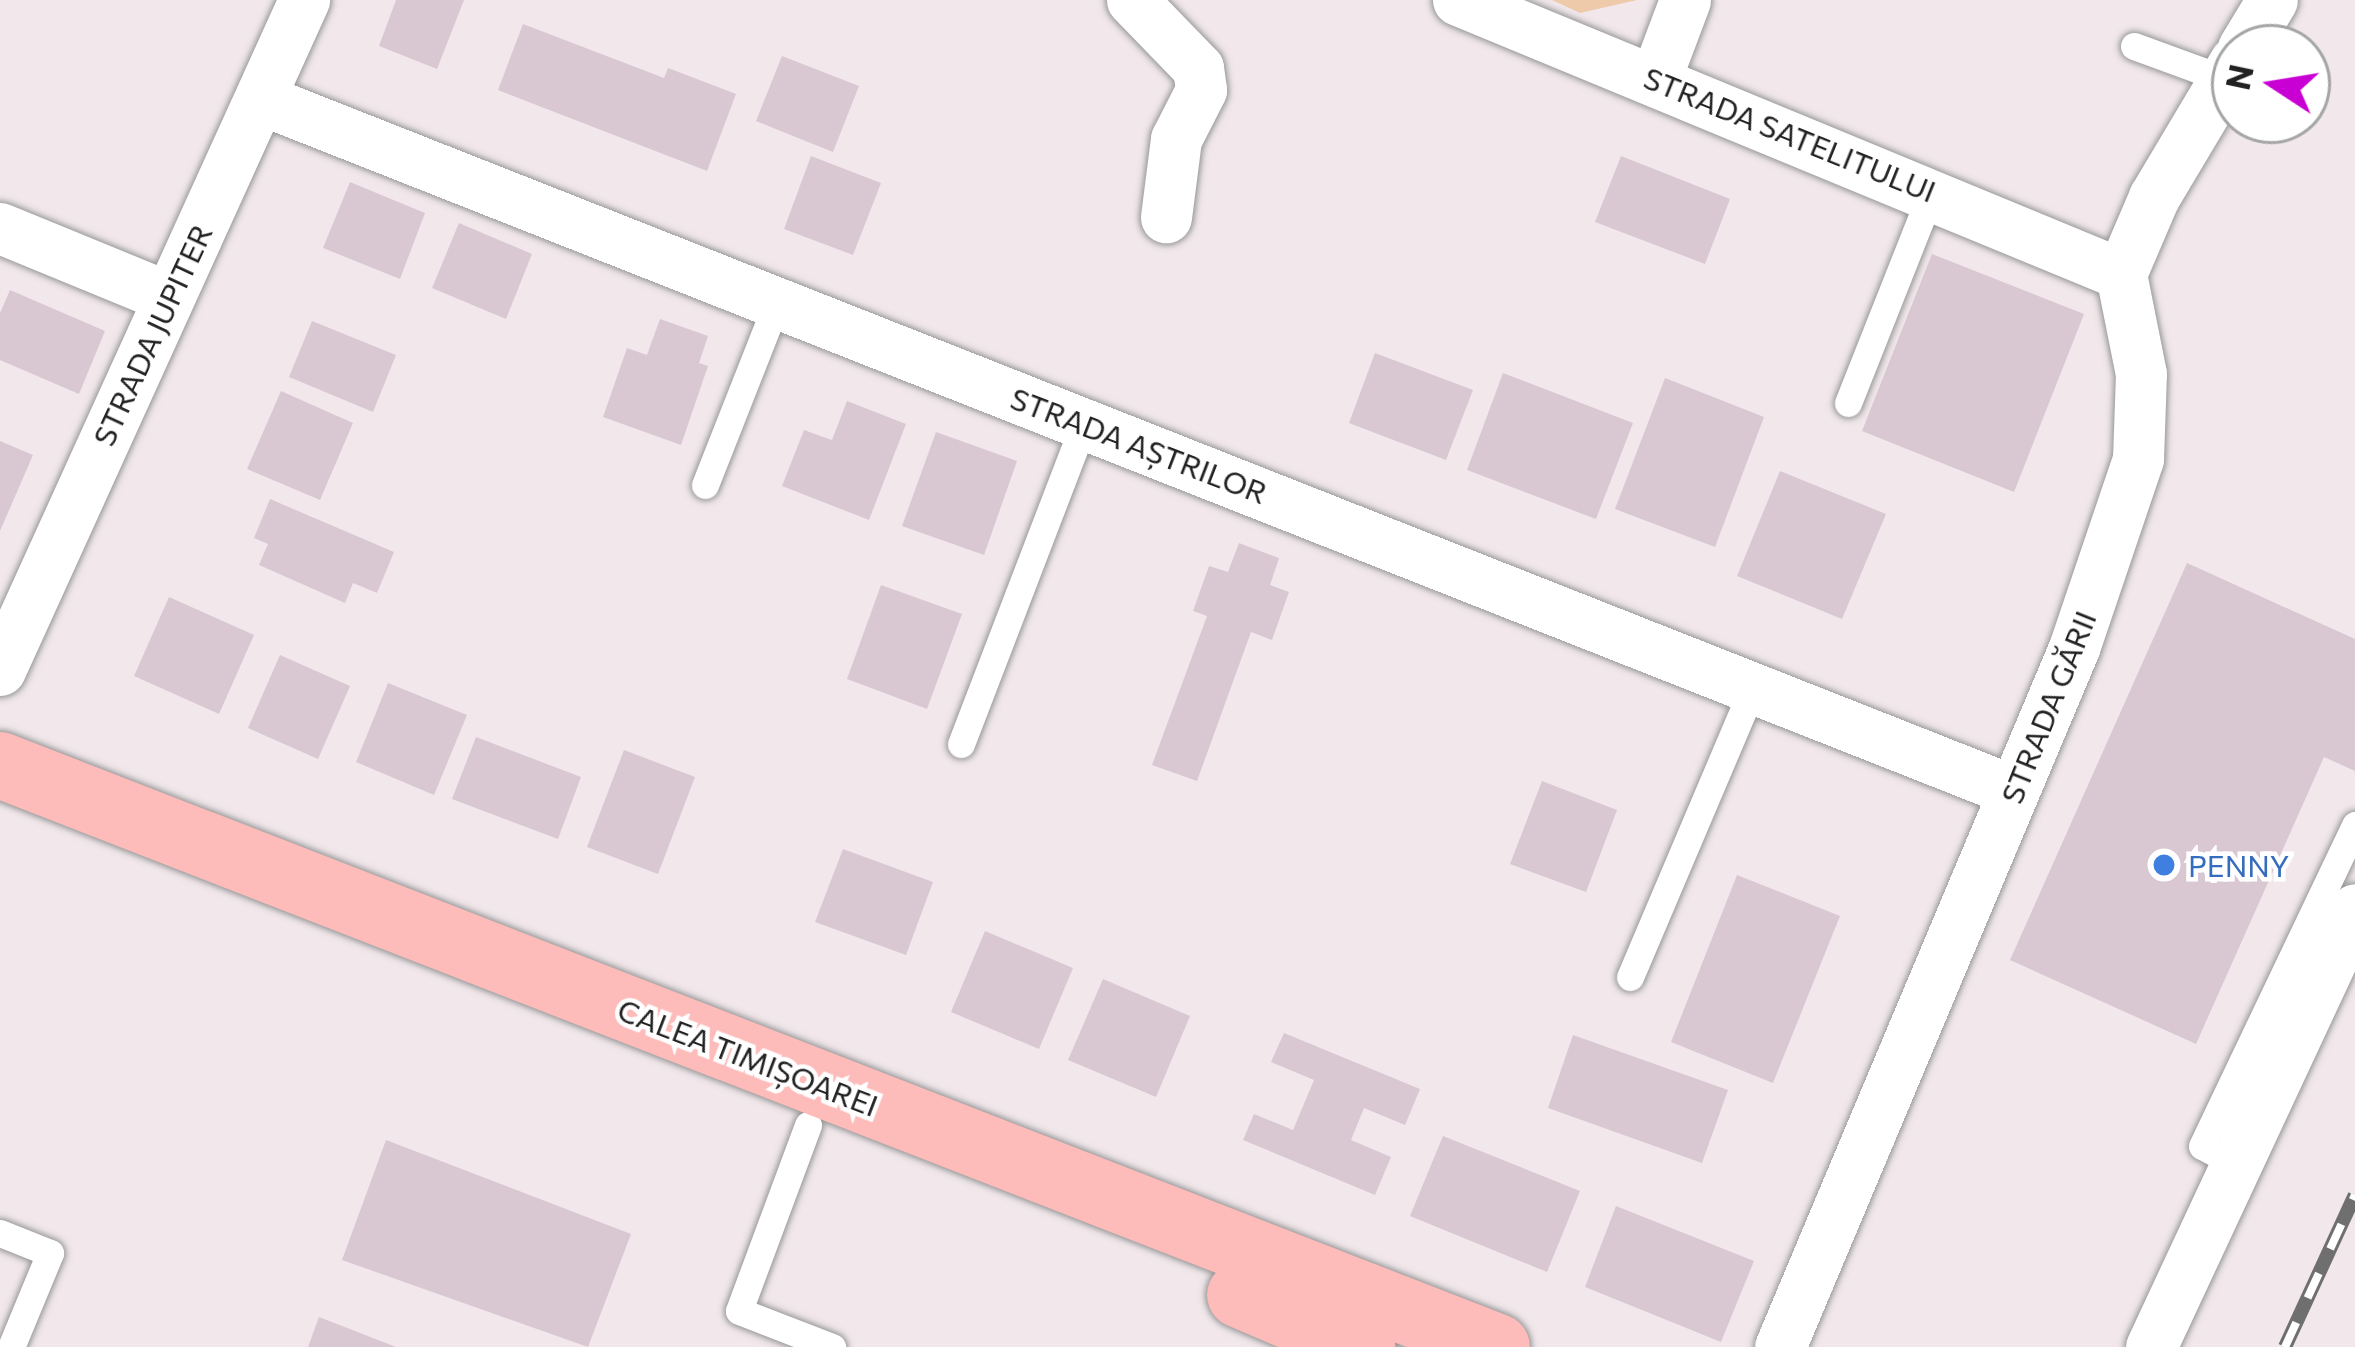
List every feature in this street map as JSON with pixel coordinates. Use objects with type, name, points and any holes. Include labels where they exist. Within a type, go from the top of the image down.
[{"type":"main road","name":"CALEA TIMIȘOAREI","points":[[0,765],[1497,1347]]},
{"type":"main road","name":"CALEA TIMIȘOAREI","points":[[0,814],[808,1125],[1362,1347]]},
{"type":"street","name":"STRADA JUPITER","points":[[0,670],[167,297],[263,100],[304,0]]},
{"type":"street","points":[[1132,0],[1198,68],[1201,90],[1176,139],[1166,217]]},
{"type":"street","name":"STRADA SATELITULUI","points":[[1458,0],[1932,191],[2121,274]]},
{"type":"street","points":[[1655,80],[1684,0]]},
{"type":"street","name":"STRADA AȘTRILOR","points":[[263,100],[2014,791]]},
{"type":"street","points":[[2121,274],[2154,197],[2211,101]]},
{"type":"street","points":[[0,228],[167,297]]},
{"type":"street","name":"STRADA GĂRII","points":[[1780,1347],[2074,649],[2138,459],[2141,374],[2121,274]]},
{"type":"street","points":[[2151,1347],[2355,909]]},
{"type":"lane","points":[[2134,46],[2211,58]]},
{"type":"lane","points":[[1848,403],[1932,191]]},
{"type":"lane","points":[[705,485],[777,302]]},
{"type":"lane","points":[[961,744],[1084,424]]},
{"type":"lane","points":[[1630,977],[1753,687]]},
{"type":"lane","points":[[2236,1164],[2202,1146],[2355,825]]},
{"type":"lane","points":[[808,1125],[739,1311],[832,1347]]},
{"type":"lane","points":[[0,1233],[50,1253],[11,1347]]},
{"type":"shaded area","points":[[1552,0],[1637,0],[1580,13]]},
{"type":"building","points":[[396,0],[464,0],[437,69],[379,46]]},
{"type":"building","points":[[523,24],[664,78],[668,68],[736,94],[707,171],[498,90]]},
{"type":"building","points":[[782,56],[859,86],[833,152],[756,121]]},
{"type":"building","points":[[811,156],[881,183],[853,255],[784,229]]},
{"type":"building","points":[[1621,156],[1730,199],[1705,264],[1595,222]]},
{"type":"building","points":[[350,182],[425,213],[400,279],[323,248]]},
{"type":"building","points":[[459,223],[532,254],[506,319],[432,288]]},
{"type":"building","points":[[1932,254],[2084,314],[2014,492],[1862,431]]},
{"type":"building","points":[[10,290],[105,331],[79,394],[0,360],[0,313]]},
{"type":"building","points":[[660,319],[708,336],[699,363],[708,366],[681,445],[603,417],[627,348],[647,355]]},
{"type":"building","points":[[312,321],[396,355],[373,412],[289,377]]},
{"type":"building","points":[[1375,353],[1473,390],[1446,460],[1349,423]]},
{"type":"building","points":[[1503,373],[1633,423],[1596,519],[1467,470]]},
{"type":"building","points":[[1665,378],[1764,417],[1715,547],[1615,509]]},
{"type":"building","points":[[281,391],[353,423],[320,500],[247,469]]},
{"type":"building","points":[[847,401],[906,424],[869,520],[782,486],[804,430],[832,440]]},
{"type":"building","points":[[936,432],[1017,461],[984,555],[902,526]]},
{"type":"building","points":[[0,441],[33,455],[0,531]]},
{"type":"building","points":[[1780,471],[1886,514],[1842,619],[1737,576]]},
{"type":"building","points":[[270,499],[394,552],[377,593],[353,583],[345,603],[259,565],[268,544],[254,538]]},
{"type":"building","points":[[1239,543],[1279,558],[1270,585],[1289,592],[1272,640],[1251,632],[1197,781],[1152,765],[1207,616],[1193,611],[1209,566],[1228,572]]},
{"type":"building","name":"PENNY","points":[[2187,563],[2355,639],[2355,771],[2324,757],[2196,1044],[2010,960]]},
{"type":"building","points":[[881,585],[962,614],[927,709],[847,679]]},
{"type":"building","points":[[169,597],[254,635],[219,714],[134,676]]},
{"type":"building","points":[[280,655],[350,686],[318,759],[248,728]]},
{"type":"building","points":[[388,683],[467,715],[434,795],[356,762]]},
{"type":"building","points":[[476,737],[581,777],[558,839],[452,799]]},
{"type":"building","points":[[624,750],[695,777],[658,874],[587,847]]},
{"type":"building","points":[[1542,781],[1617,810],[1586,892],[1510,864]]},
{"type":"building","points":[[843,849],[933,882],[906,955],[815,922]]},
{"type":"building","points":[[1737,875],[1840,916],[1773,1083],[1671,1042]]},
{"type":"building","points":[[985,931],[1073,968],[1039,1049],[951,1012]]},
{"type":"building","points":[[1103,979],[1190,1016],[1156,1097],[1068,1060]]},
{"type":"building","points":[[1284,1033],[1420,1089],[1405,1125],[1364,1108],[1351,1140],[1391,1157],[1375,1195],[1243,1140],[1254,1114],[1293,1130],[1314,1080],[1271,1062]]},
{"type":"building","points":[[1573,1035],[1728,1090],[1702,1163],[1548,1108]]},
{"type":"building","points":[[1443,1136],[1580,1191],[1547,1272],[1410,1216]]},
{"type":"building","points":[[386,1140],[631,1234],[588,1347],[342,1260]]},
{"type":"building","points":[[1616,1206],[1754,1261],[1721,1342],[1585,1287]]},
{"type":"building","points":[[319,1317],[396,1347],[308,1347]]},
{"type":"railway","points":[[2285,1347],[2355,1195]]},
{"type":"place","name":"PENNY","points":[[2164,865]]}]
